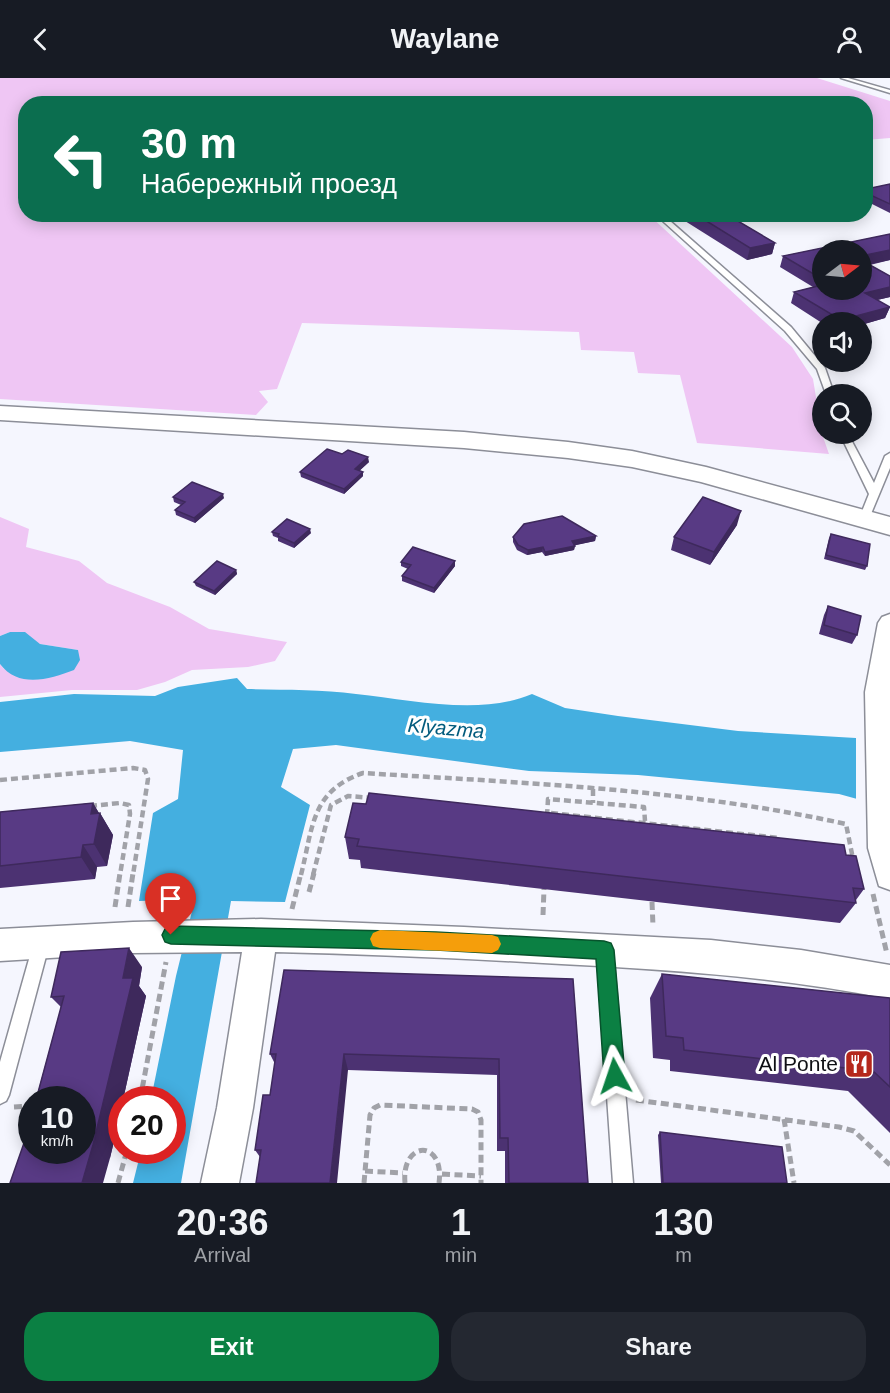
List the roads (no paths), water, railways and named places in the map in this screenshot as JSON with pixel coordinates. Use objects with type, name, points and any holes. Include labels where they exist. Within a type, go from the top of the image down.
[{"type":"street","points":[[0,413],[464,440],[568,450],[632,459],[706,475],[890,526]]},
{"type":"street","points":[[878,883],[883,848],[878,692],[890,623]]},
{"type":"street","points":[[0,945],[176,935],[260,936],[604,950],[745,960],[851,973],[889,968]]},
{"type":"street","points":[[220,1183],[235,1108],[260,936]]},
{"type":"lane","points":[[843,78],[890,92]]},
{"type":"lane","points":[[667,222],[788,329],[821,368],[827,384]]},
{"type":"lane","points":[[849,444],[874,493]]},
{"type":"lane","points":[[864,519],[890,456]]},
{"type":"lane","points":[[0,1095],[43,941]]},
{"type":"lane","points":[[604,950],[623,1183]]},
{"type":"water","points":[[10,632],[25,632],[40,644],[78,650],[80,660],[74,670],[45,679],[16,677],[0,664],[0,636]]},
{"type":"water","name":"Klyazma","points":[[237,678],[247,689],[329,691],[468,705],[512,701],[532,694],[565,708],[618,716],[738,731],[890,740],[890,808],[839,794],[638,775],[529,771],[336,745],[293,749],[281,787],[310,805],[285,902],[231,901],[186,1155],[186,1086],[154,1086],[176,976],[195,899],[139,901],[153,813],[178,799],[183,750],[130,741],[0,752],[0,702],[74,694],[155,696],[178,687]]},
{"type":"water","points":[[138,1164],[184,1164],[181,1183],[133,1183]]},
{"type":"place","name":"Al Ponte","points":[[859,1064]]}]
